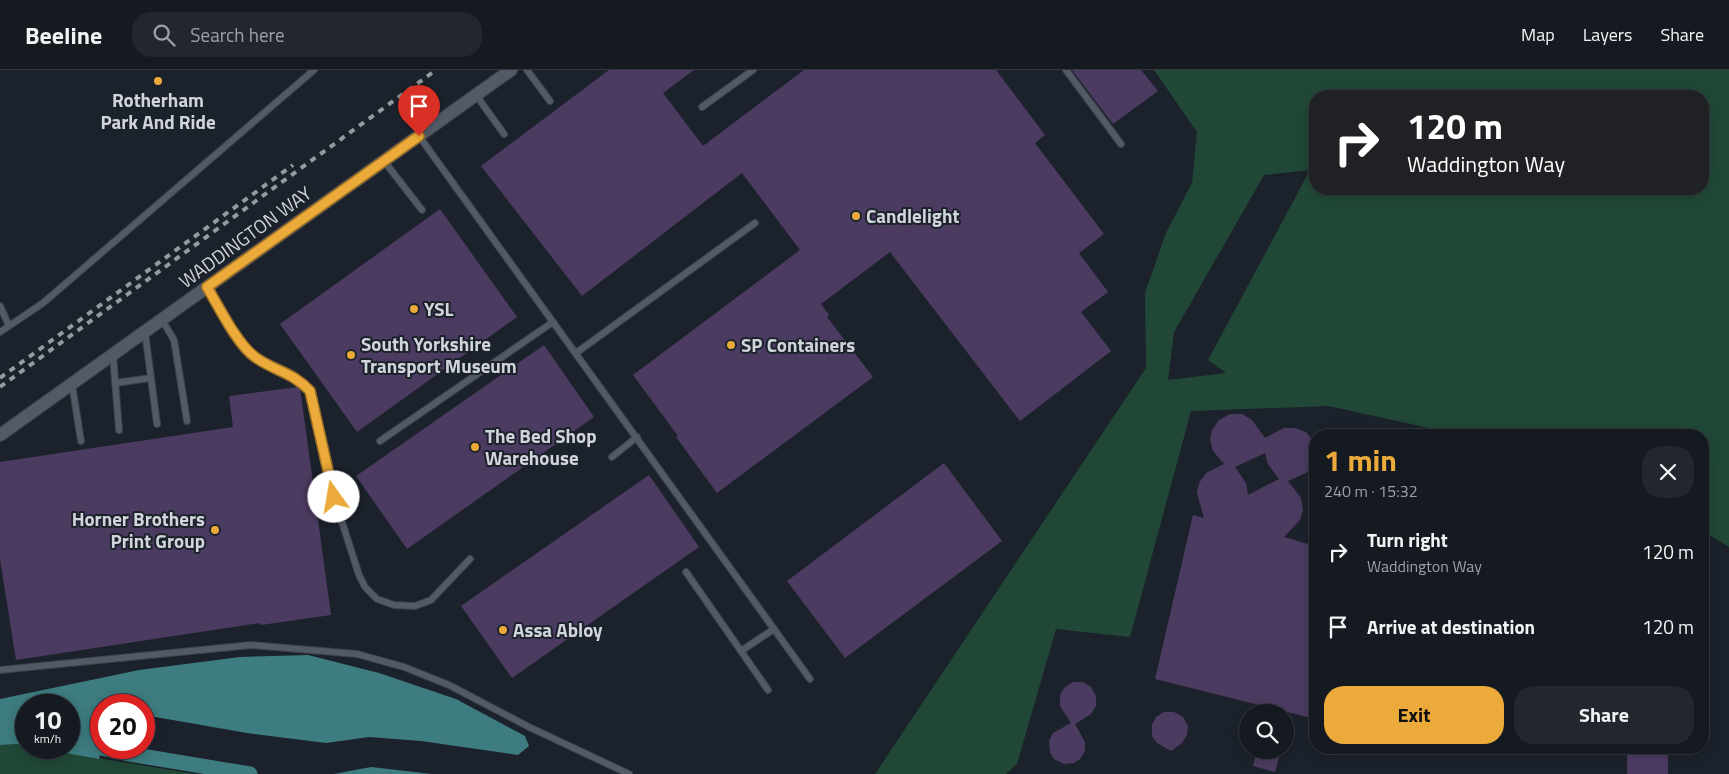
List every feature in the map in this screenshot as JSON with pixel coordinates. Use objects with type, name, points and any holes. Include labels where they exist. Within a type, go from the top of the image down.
[{"type":"street","name":"WADDINGTON WAY","points":[[0,435],[511,70]]},
{"type":"lane","points":[[0,332],[44,303],[314,70]]},
{"type":"lane","points":[[527,70],[550,101]]},
{"type":"lane","points":[[702,107],[753,70]]},
{"type":"lane","points":[[1066,70],[1121,144]]},
{"type":"lane","points":[[476,95],[504,134]]},
{"type":"lane","points":[[419,136],[810,679]]},
{"type":"lane","points":[[384,161],[422,210]]},
{"type":"lane","points":[[576,353],[755,223]]},
{"type":"lane","points":[[207,287],[245,349],[260,361],[301,381],[310,391],[334,497],[359,575],[365,587],[377,599],[394,605],[415,606],[431,600],[470,559]]},
{"type":"lane","points":[[0,306],[9,326]]},
{"type":"lane","points":[[162,320],[174,340],[187,421]]},
{"type":"lane","points":[[380,441],[553,322]]},
{"type":"lane","points":[[145,332],[157,424]]},
{"type":"lane","points":[[113,355],[120,430]]},
{"type":"lane","points":[[115,384],[151,378]]},
{"type":"lane","points":[[72,384],[81,441]]},
{"type":"lane","points":[[612,457],[637,437]]},
{"type":"lane","points":[[686,572],[768,690]]},
{"type":"lane","points":[[741,651],[774,629]]},
{"type":"lane","points":[[0,670],[252,645],[357,654],[404,667],[449,685],[529,727],[629,774]]},
{"type":"shaded area","points":[[1154,70],[1729,70],[1729,547],[1709,535],[1709,429],[1434,429],[1329,406],[1191,411],[1130,637],[1056,629],[1017,764],[1006,774],[875,774],[1146,368],[1145,293],[1166,233],[1192,183],[1197,132]],"holes":[[[1309,90],[1709,90],[1709,195],[1309,195],[1309,172],[1208,360],[1226,373],[1168,380],[1174,332],[1264,175],[1309,170]]]},
{"type":"shaded area","points":[[308,655],[379,673],[456,699],[525,736],[529,746],[518,755],[421,741],[369,737],[326,743],[247,733],[155,717],[155,694],[90,694],[90,757],[80,756],[80,694],[24,694],[139,670],[240,657]]},
{"type":"shaded area","points":[[15,696],[15,744],[0,745],[0,699]]},
{"type":"shaded area","points":[[15,744],[15,759],[80,759],[80,755],[90,757],[90,759],[104,759],[195,774],[0,774],[0,745]]},
{"type":"shaded area","points":[[371,767],[432,774],[334,774]]},
{"type":"building","points":[[609,70],[694,70],[663,93],[703,146],[804,70],[996,70],[1045,135],[1035,143],[1104,234],[1079,253],[1108,292],[1081,312],[1111,351],[1020,421],[890,252],[821,304],[829,315],[827,317],[873,377],[717,493],[633,375],[800,250],[742,173],[582,296],[481,166]]},
{"type":"building","points":[[1072,70],[1141,70],[1158,91],[1113,124]]},
{"type":"building","points":[[440,209],[517,317],[357,432],[280,324]]},
{"type":"building","name":"The Bed Shop Warehouse","points":[[544,345],[594,417],[407,549],[356,476]]},
{"type":"building","points":[[300,388],[331,615],[261,625],[260,623],[16,660],[0,559],[0,462],[233,427],[229,396]]},
{"type":"building","points":[[1230,414],[1242,414],[1252,420],[1265,438],[1284,428],[1296,428],[1309,436],[1309,470],[1306,473],[1288,481],[1301,498],[1303,510],[1300,520],[1284,537],[1309,544],[1309,718],[1294,714],[1294,704],[1255,704],[1155,679],[1193,515],[1204,518],[1197,493],[1199,483],[1206,473],[1224,464],[1213,451],[1210,440],[1212,430],[1219,420]],"holes":[[[1265,453],[1268,464],[1279,479],[1248,495],[1246,483],[1235,467]]]},
{"type":"building","points":[[944,463],[1002,541],[845,658],[787,581]]},
{"type":"building","points":[[649,475],[699,547],[512,678],[461,606]]},
{"type":"building","points":[[1073,682],[1083,682],[1091,687],[1096,696],[1096,706],[1091,714],[1075,724],[1085,742],[1085,751],[1080,759],[1074,763],[1064,764],[1054,759],[1050,752],[1049,741],[1053,733],[1071,723],[1060,706],[1060,695],[1064,688]]},
{"type":"building","points":[[1164,712],[1174,712],[1183,717],[1188,726],[1187,735],[1182,743],[1171,751],[1157,743],[1152,736],[1152,725],[1156,717]]},
{"type":"building","points":[[1627,754],[1668,754],[1668,774],[1627,774]]},
{"type":"building","points":[[1255,759],[1279,759],[1275,772],[1253,766]]},
{"type":"waterway","points":[[80,743],[129,754],[250,774]]},
{"type":"railway","points":[[0,387],[436,70]]},
{"type":"railway","points":[[0,378],[293,165]]},
{"type":"place","name":"Rotherham Park And Ride","points":[[158,81]]},
{"type":"place","name":"Candlelight","points":[[856,216]]},
{"type":"place","name":"YSL","points":[[414,309]]},
{"type":"place","name":"SP Containers","points":[[731,345]]},
{"type":"place","name":"South Yorkshire Transport Museum","points":[[351,355]]},
{"type":"place","name":"The Bed Shop Warehouse","points":[[475,447]]},
{"type":"place","name":"Horner Brothers Print Group","points":[[215,530]]},
{"type":"place","name":"Assa Abloy","points":[[503,630]]},
{"type":"route","points":[[334,497],[310,391],[301,381],[255,358],[245,349],[207,287],[419,136]]}]
